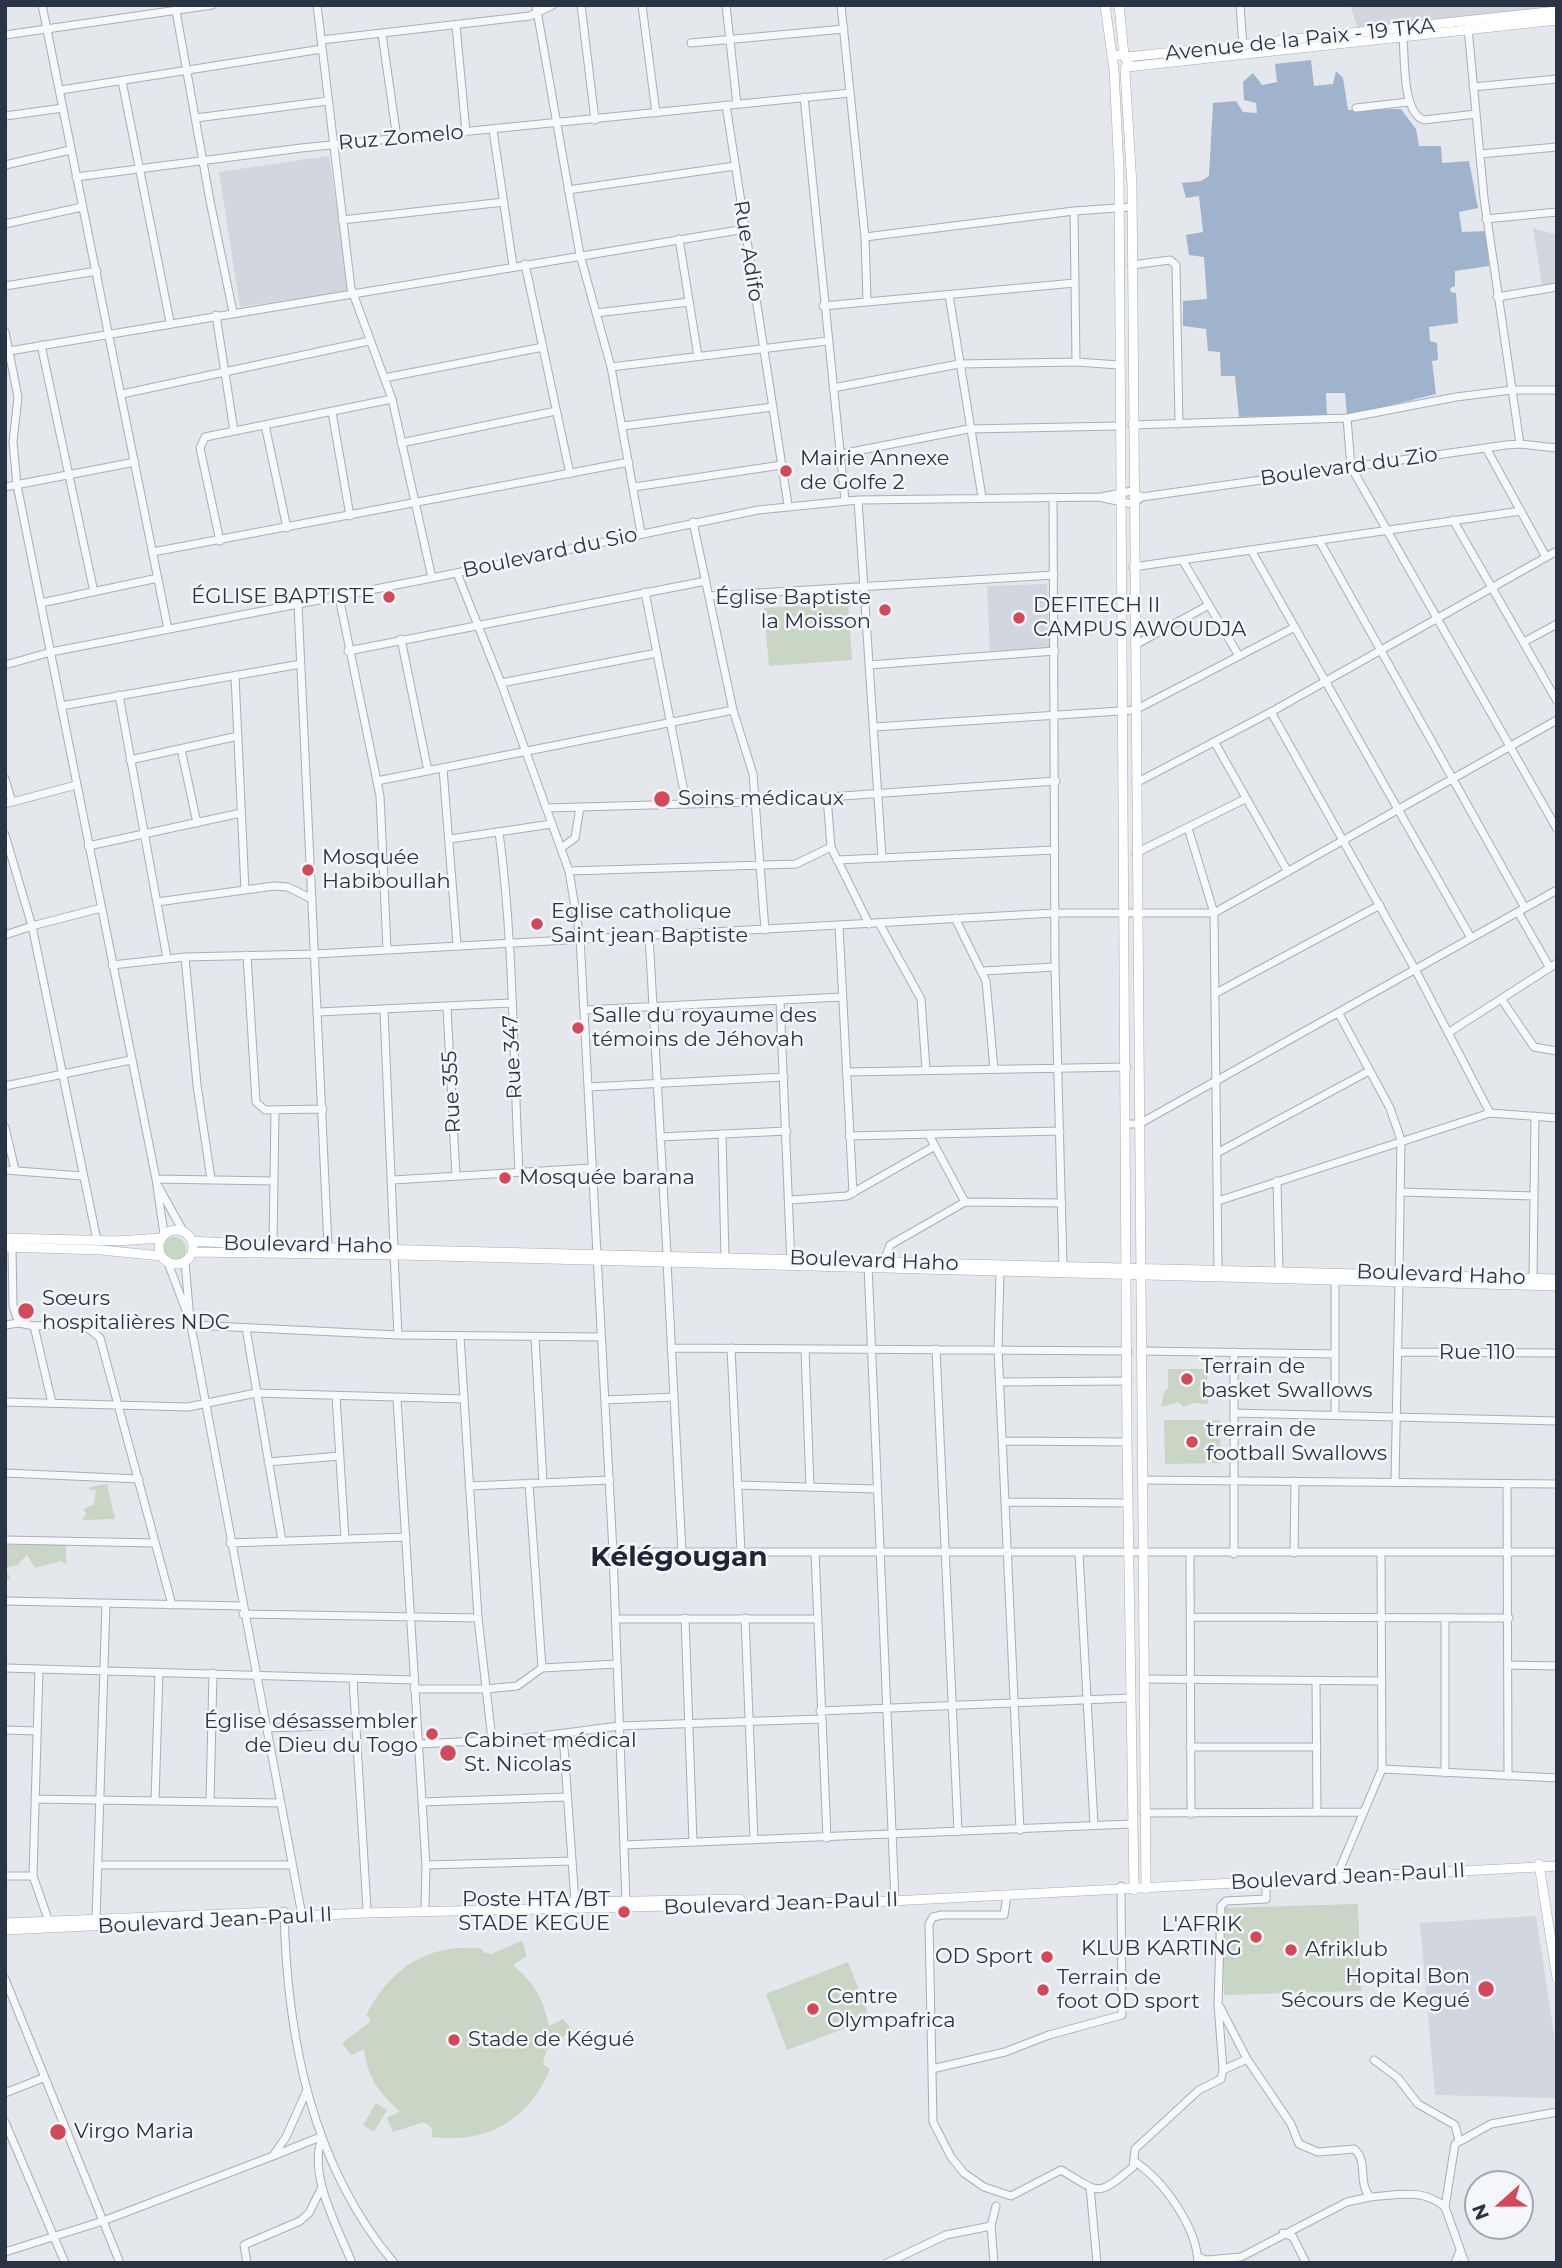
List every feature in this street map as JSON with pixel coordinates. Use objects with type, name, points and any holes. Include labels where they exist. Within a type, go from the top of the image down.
[{"type":"main road","points":[[1105,5],[1112,57],[1110,63],[1114,70],[1118,206],[1133,1887]]},
{"type":"main road","points":[[1119,5],[1126,62],[1132,265],[1145,1886]]},
{"type":"main road","name":"Avenue de la Paix - 19 TKA","points":[[1126,62],[1243,46],[1468,26],[1557,11]]},
{"type":"main road","points":[[1112,57],[1126,62],[1403,37],[1468,26],[1557,20]]},
{"type":"main road","points":[[1114,70],[1126,62]]},
{"type":"main road","points":[[5,1238],[97,1240],[163,1236],[173,1230],[183,1231],[192,1241],[192,1252],[185,1262],[9,1246]]},
{"type":"main road","points":[[163,1236],[159,1247],[164,1259]]},
{"type":"main road","name":"Boulevard Haho","points":[[192,1241],[394,1251],[868,1264],[1000,1271],[1279,1271],[1557,1286]]},
{"type":"main road","name":"Boulevard Haho","points":[[192,1252],[394,1251]]},
{"type":"main road","name":"Boulevard Haho","points":[[868,1264],[884,1261],[1063,1265],[1126,1271]]},
{"type":"main road","name":"Boulevard Haho","points":[[1141,1271],[1335,1279],[1557,1279]]},
{"type":"main road","name":"Boulevard Jean-Paul II","points":[[1145,1886],[1266,1882],[1557,1864]]},
{"type":"main road","points":[[1540,1865],[1557,1978]]},
{"type":"main road","name":"Boulevard Jean-Paul II","points":[[5,1923],[1007,1895],[1338,1874],[1540,1865]]},
{"type":"main road","name":"Boulevard Jean-Paul II","points":[[5,1930],[284,1914],[301,1910],[575,1902],[894,1898],[1121,1888]]},
{"type":"street","points":[[42,5],[168,629]]},
{"type":"street","points":[[141,5],[143,16]]},
{"type":"street","points":[[5,35],[212,5]]},
{"type":"street","points":[[317,5],[352,294],[392,400],[432,578]]},
{"type":"street","points":[[61,90],[382,34],[456,24],[553,5]]},
{"type":"street","points":[[581,5],[595,120]]},
{"type":"street","points":[[642,5],[656,113]]},
{"type":"street","points":[[726,5],[737,104]]},
{"type":"street","points":[[841,5],[865,237],[867,301]]},
{"type":"street","points":[[1240,5],[1243,46]]},
{"type":"street","points":[[537,9],[580,255],[611,367],[641,533]]},
{"type":"street","points":[[176,11],[233,312]]},
{"type":"street","points":[[456,24],[466,132]]},
{"type":"street","points":[[1468,26],[1486,219],[1520,444]]},
{"type":"street","points":[[691,43],[844,29]]},
{"type":"street","points":[[382,34],[397,138]]},
{"type":"street","points":[[1403,37],[1408,102],[1416,117],[1424,120],[1476,114]]},
{"type":"street","points":[[1474,87],[1557,79]]},
{"type":"street","points":[[122,81],[170,323]]},
{"type":"street","points":[[726,105],[850,93]]},
{"type":"street","points":[[804,97],[823,306],[845,500]]},
{"type":"street","points":[[196,118],[328,101]]},
{"type":"street","points":[[1356,108],[1408,102]]},
{"type":"street","name":"Ruz Zomelo","points":[[76,177],[333,144],[559,124],[726,105]]},
{"type":"street","name":"Rue Adifo","points":[[726,105],[788,505]]},
{"type":"street","points":[[5,116],[63,108]]},
{"type":"street","points":[[493,130],[513,266]]},
{"type":"street","points":[[1480,154],[1557,147]]},
{"type":"street","points":[[5,165],[70,150]]},
{"type":"street","points":[[568,190],[735,166]]},
{"type":"street","points":[[342,220],[504,202]]},
{"type":"street","points":[[865,237],[1118,206],[1131,207]]},
{"type":"street","points":[[5,224],[82,207]]},
{"type":"street","points":[[1074,211],[1076,362]]},
{"type":"street","points":[[1486,219],[1557,212]]},
{"type":"street","points":[[9,351],[745,229]]},
{"type":"street","points":[[679,239],[698,356]]},
{"type":"street","points":[[1132,265],[1170,260],[1176,265],[1179,424]]},
{"type":"street","points":[[525,264],[569,474]]},
{"type":"street","points":[[5,286],[97,271]]},
{"type":"street","points":[[823,306],[1075,284]]},
{"type":"street","points":[[1497,297],[1557,288]]},
{"type":"street","points":[[949,295],[968,429],[982,497]]},
{"type":"street","points":[[596,313],[689,302]]},
{"type":"street","points":[[216,315],[234,430]]},
{"type":"street","points":[[5,333],[18,397],[13,442],[17,485],[157,1182],[163,1236]]},
{"type":"street","points":[[122,394],[369,341]]},
{"type":"street","points":[[611,367],[827,341]]},
{"type":"street","points":[[40,345],[71,476],[94,592]]},
{"type":"street","points":[[384,378],[543,347]]},
{"type":"street","points":[[833,388],[959,364],[1076,362],[1119,365]]},
{"type":"street","points":[[1132,425],[1346,418],[1456,397],[1512,390],[1557,390]]},
{"type":"street","points":[[220,541],[200,447],[209,435],[392,400]]},
{"type":"street","points":[[623,426],[773,407]]},
{"type":"street","points":[[401,443],[556,411]]},
{"type":"street","points":[[332,412],[350,516]]},
{"type":"street","points":[[1346,418],[1351,467],[1385,531],[1557,829]]},
{"type":"street","points":[[265,425],[287,528]]},
{"type":"street","points":[[841,454],[968,429],[1119,426]]},
{"type":"street","name":"Boulevard du Zio","points":[[1132,504],[1142,497],[1486,448],[1520,444],[1557,448]]},
{"type":"street","points":[[1486,448],[1546,557]]},
{"type":"street","points":[[5,487],[135,462]]},
{"type":"street","points":[[153,552],[629,463]]},
{"type":"street","points":[[634,487],[782,465]]},
{"type":"street","points":[[1132,491],[1142,497]]},
{"type":"street","name":"Boulevard du Sio","points":[[5,664],[51,652],[298,605],[693,522],[788,505],[845,500],[1101,497],[1132,491]]},
{"type":"street","points":[[1053,497],[1055,967],[1063,1265]]},
{"type":"street","name":"Boulevard du Sio","points":[[1101,497],[1119,504],[1132,504]]},
{"type":"street","points":[[858,500],[882,857]]},
{"type":"street","points":[[1133,567],[1521,511]]},
{"type":"street","points":[[1453,520],[1557,701]]},
{"type":"street","points":[[693,522],[733,710],[753,774],[765,930]]},
{"type":"street","points":[[1319,540],[1382,649],[1553,965],[1448,1033]]},
{"type":"street","points":[[1251,551],[1471,938]]},
{"type":"street","points":[[1136,783],[1215,743],[1557,551]]},
{"type":"street","points":[[1183,561],[1239,656]]},
{"type":"street","points":[[457,573],[501,683],[569,871],[580,938],[595,1257],[610,1480],[626,1901]]},
{"type":"street","points":[[709,596],[1054,575]]},
{"type":"street","points":[[41,603],[158,578]]},
{"type":"street","points":[[348,651],[477,623],[706,581]]},
{"type":"street","points":[[645,592],[686,802]]},
{"type":"street","points":[[338,597],[377,781],[381,811],[387,949]]},
{"type":"street","points":[[298,605],[328,1247]]},
{"type":"street","points":[[1135,645],[1209,605]]},
{"type":"street","points":[[1524,642],[1557,624]]},
{"type":"street","points":[[874,727],[1056,718],[1135,710],[1295,627]]},
{"type":"street","points":[[401,639],[428,771]]},
{"type":"street","points":[[869,665],[1055,651]]},
{"type":"street","points":[[501,683],[657,653]]},
{"type":"street","points":[[61,706],[301,664]]},
{"type":"street","points":[[235,676],[245,890]]},
{"type":"street","points":[[119,695],[167,958]]},
{"type":"street","points":[[377,781],[733,710]]},
{"type":"street","points":[[1271,712],[1380,905],[1490,1113]]},
{"type":"street","points":[[112,965],[185,957],[315,954],[457,944],[1055,913],[1214,913],[1557,720]]},
{"type":"street","points":[[130,760],[238,736]]},
{"type":"street","points":[[1215,743],[1288,872]]},
{"type":"street","points":[[181,750],[197,823]]},
{"type":"street","points":[[443,768],[457,944]]},
{"type":"street","points":[[5,779],[9,803],[76,785]]},
{"type":"street","points":[[546,808],[757,802],[1056,781]]},
{"type":"street","points":[[827,797],[831,847],[869,924]]},
{"type":"street","points":[[1136,853],[1245,799]]},
{"type":"street","points":[[561,848],[575,838],[580,807]]},
{"type":"street","points":[[88,846],[241,813]]},
{"type":"street","points":[[450,839],[552,824]]},
{"type":"street","points":[[1188,828],[1214,913],[1218,1269]]},
{"type":"street","name":"Rue 347","points":[[499,832],[510,942],[510,1003],[519,1172]]},
{"type":"street","points":[[5,835],[32,926],[97,1240]]},
{"type":"street","points":[[569,871],[796,864],[831,847]]},
{"type":"street","points":[[837,860],[1055,850]]},
{"type":"street","points":[[157,902],[283,886],[312,899]]},
{"type":"street","points":[[1126,1124],[1139,1124],[1557,890]]},
{"type":"street","points":[[1216,993],[1380,905]]},
{"type":"street","points":[[5,935],[101,908]]},
{"type":"street","points":[[955,918],[983,971],[989,992],[994,1069]]},
{"type":"street","points":[[879,923],[921,999],[926,1070]]},
{"type":"street","points":[[839,926],[853,1194]]},
{"type":"street","points":[[649,935],[682,1552]]},
{"type":"street","points":[[247,955],[256,1102],[259,1108],[275,1110],[323,1109]]},
{"type":"street","points":[[185,957],[197,1085],[211,1179]]},
{"type":"street","points":[[983,971],[1055,967]]},
{"type":"street","points":[[584,1010],[842,997]]},
{"type":"street","points":[[780,1000],[791,1262]]},
{"type":"street","points":[[1502,1000],[1534,1047],[1557,1051]]},
{"type":"street","points":[[318,1012],[510,1003]]},
{"type":"street","name":"Rue 355","points":[[447,1008],[456,1176]]},
{"type":"street","points":[[384,1011],[398,1335]]},
{"type":"street","points":[[1339,1014],[1390,1108],[1401,1140],[1395,1481]]},
{"type":"street","points":[[5,1086],[131,1060]]},
{"type":"street","points":[[846,1072],[1127,1067]]},
{"type":"street","points":[[1217,1153],[1369,1071]]},
{"type":"street","points":[[588,1087],[784,1077]]},
{"type":"street","points":[[273,1246],[275,1110]]},
{"type":"street","points":[[1217,1201],[1490,1113],[1557,1118]]},
{"type":"street","points":[[1533,1278],[1535,1116]]},
{"type":"street","points":[[5,1127],[15,1170]]},
{"type":"street","points":[[660,1137],[787,1131]]},
{"type":"street","points":[[849,1136],[1060,1131]]},
{"type":"street","points":[[722,1134],[723,1261]]},
{"type":"street","points":[[929,1135],[965,1202]]},
{"type":"street","points":[[790,1200],[835,1198],[853,1194],[934,1146]]},
{"type":"street","points":[[393,1180],[592,1168]]},
{"type":"street","points":[[5,1170],[82,1176]]},
{"type":"street","points":[[157,1182],[211,1179],[274,1181]]},
{"type":"street","points":[[1277,1181],[1279,1271]]},
{"type":"street","points":[[157,1182],[183,1231]]},
{"type":"street","points":[[1401,1192],[1534,1196]]},
{"type":"street","points":[[884,1261],[890,1245],[965,1202],[1062,1203]]},
{"type":"street","points":[[9,1246],[13,1306],[19,1322]]},
{"type":"street","points":[[164,1259],[190,1322]]},
{"type":"street","points":[[185,1262],[190,1322],[301,1910]]},
{"type":"street","points":[[868,1264],[876,1489],[894,1835],[894,1898]]},
{"type":"street","points":[[1000,1271],[998,1349],[1020,1830]]},
{"type":"street","points":[[1335,1279],[1335,1415]]},
{"type":"street","points":[[5,1325],[19,1322],[34,1326],[82,1323],[100,1338],[120,1404],[172,1605]]},
{"type":"street","points":[[190,1322],[246,1328],[398,1335],[601,1337]]},
{"type":"street","points":[[34,1326],[52,1403]]},
{"type":"street","points":[[246,1328],[282,1542]]},
{"type":"street","points":[[460,1336],[478,1618],[492,1740]]},
{"type":"street","points":[[536,1337],[544,1483]]},
{"type":"street","points":[[671,1348],[1128,1351]]},
{"type":"street","points":[[731,1348],[741,1552]]},
{"type":"street","points":[[805,1349],[810,1487]]},
{"type":"street","points":[[936,1349],[958,1832]]},
{"type":"street","points":[[1141,1351],[1335,1354]]},
{"type":"street","points":[[1234,1352],[1234,1554]]},
{"type":"street","name":"Rue 110","points":[[1397,1352],[1557,1353]]},
{"type":"street","points":[[1000,1382],[1127,1381]]},
{"type":"street","points":[[5,1402],[120,1404],[167,1408],[205,1404],[256,1392],[397,1399],[464,1399]]},
{"type":"street","points":[[336,1396],[345,1539]]},
{"type":"street","points":[[605,1400],[674,1397]]},
{"type":"street","points":[[397,1399],[426,1865],[425,1906]]},
{"type":"street","points":[[1234,1413],[1557,1421]]},
{"type":"street","points":[[1004,1441],[1127,1442]]},
{"type":"street","points":[[268,1462],[340,1456]]},
{"type":"street","points":[[5,1473],[139,1479]]},
{"type":"street","points":[[469,1486],[610,1480]]},
{"type":"street","points":[[1142,1480],[1557,1484]]},
{"type":"street","points":[[1294,1481],[1294,1553]]},
{"type":"street","points":[[529,1483],[542,1668]]},
{"type":"street","points":[[1507,1484],[1508,1776]]},
{"type":"street","points":[[737,1485],[876,1489]]},
{"type":"street","points":[[1007,1502],[1129,1503]]},
{"type":"street","points":[[230,1543],[406,1537]]},
{"type":"street","points":[[5,1540],[155,1543]]},
{"type":"street","points":[[613,1552],[1557,1552]]},
{"type":"street","points":[[815,1552],[827,1838]]},
{"type":"street","points":[[1079,1553],[1094,1825]]},
{"type":"street","points":[[1338,1874],[1382,1769],[1381,1553]]},
{"type":"street","points":[[1190,1554],[1191,1814]]},
{"type":"street","points":[[5,1601],[478,1618]]},
{"type":"street","points":[[96,1920],[106,1603]]},
{"type":"street","points":[[1190,1617],[1445,1620],[1509,1618]]},
{"type":"street","points":[[685,1618],[693,1842]]},
{"type":"street","points":[[745,1618],[754,1840]]},
{"type":"street","points":[[616,1619],[816,1619]]},
{"type":"street","points":[[1445,1620],[1445,1773]]},
{"type":"street","points":[[414,1689],[517,1686],[542,1668],[617,1664]]},
{"type":"street","points":[[1509,1665],[1557,1666]]},
{"type":"street","points":[[5,1668],[414,1680]]},
{"type":"street","points":[[39,1669],[33,1876],[49,1922]]},
{"type":"street","points":[[155,1801],[159,1672]]},
{"type":"street","points":[[209,1802],[213,1673]]},
{"type":"street","points":[[353,1679],[367,1909]]},
{"type":"street","points":[[1143,1679],[1382,1681]]},
{"type":"street","points":[[1316,1681],[1317,1812]]},
{"type":"street","points":[[418,1744],[563,1734],[619,1726],[749,1721],[888,1709],[1130,1698]]},
{"type":"street","points":[[266,1728],[356,1725]]},
{"type":"street","points":[[5,1730],[37,1731]]},
{"type":"street","points":[[563,1734],[575,1902]]},
{"type":"street","points":[[1190,1747],[1317,1747]]},
{"type":"street","points":[[1382,1769],[1557,1778]]},
{"type":"street","points":[[422,1802],[567,1797]]},
{"type":"street","points":[[35,1799],[280,1803]]},
{"type":"street","points":[[1144,1813],[1362,1812]]},
{"type":"street","points":[[624,1845],[1131,1824]]},
{"type":"street","points":[[426,1865],[572,1861]]},
{"type":"street","points":[[98,1865],[292,1865]]},
{"type":"street","points":[[5,1876],[33,1876]]},
{"type":"street","points":[[1007,1895],[1004,1915],[942,1915],[933,1917],[929,1924],[933,2122],[951,2157],[974,2181],[1011,2196],[1061,2170],[1100,2191],[1108,2188],[1133,2167],[1135,2149],[1199,2090],[1220,2079],[1223,2070],[1218,2004],[1221,1906],[1226,1901],[1266,1899],[1266,1882]]},
{"type":"street","points":[[932,2069],[1005,2052],[1049,2035],[1122,2015],[1125,2011],[1121,1888]]},
{"type":"street","points":[[284,1914],[290,2013],[321,2139],[359,2216],[394,2263]]},
{"type":"street","points":[[5,1979],[120,2263]]},
{"type":"street","points":[[1218,2004],[1247,2059],[1304,2148],[1318,2152],[1348,2148],[1360,2154],[1362,2184],[1370,2197]]},
{"type":"street","points":[[1223,2070],[1247,2059]]},
{"type":"street","points":[[1374,2060],[1398,2078],[1418,2104],[1455,2126],[1459,2141]]},
{"type":"street","points":[[5,2093],[43,2078]]},
{"type":"street","points":[[273,2156],[286,2137],[307,2090]]},
{"type":"street","points":[[1465,2263],[1445,2207],[1452,2154],[1459,2141],[1490,2124],[1557,2112]]},
{"type":"street","points":[[5,2122],[65,2263]]},
{"type":"street","points":[[5,2252],[103,2221],[321,2139]]},
{"type":"street","points":[[321,2139],[317,2157],[322,2187],[352,2263]]},
{"type":"street","points":[[1134,2161],[1156,2178],[1184,2216],[1198,2260],[1241,2257],[1347,2202],[1370,2197],[1411,2193],[1433,2197],[1445,2207]]},
{"type":"street","points":[[247,2263],[244,2245],[305,2217],[322,2187]]},
{"type":"street","points":[[1090,2187],[1097,2263]]},
{"type":"street","points":[[1433,2197],[1446,2190]]},
{"type":"street","points":[[994,2263],[990,2226],[996,2206]]},
{"type":"street","points":[[887,2263],[946,2235],[990,2226]]},
{"type":"street","points":[[1283,2233],[1293,2237],[1306,2263]]},
{"type":"street","points":[[1455,2263],[1460,2253]]},
{"type":"shaded area","points":[[1350,5],[1557,5],[1557,8],[1358,29]]},
{"type":"shaded area","points":[[329,156],[350,291],[240,307],[219,172]]},
{"type":"shaded area","points":[[1533,228],[1557,235],[1557,283],[1542,285]]},
{"type":"shaded area","name":"DEFITECH II CAMPUS AWOUDJA","points":[[1047,584],[1050,649],[990,651],[987,586]]},
{"type":"shaded area","name":"Hopital Bon Sécours de Kegué","points":[[1536,1916],[1557,2054],[1557,2098],[1435,2095],[1420,1923]]},
{"type":"green space","points":[[848,602],[852,660],[769,666],[764,608]]},
{"type":"green space","points":[[174,1237],[185,1244],[186,1249],[179,1260],[174,1261],[163,1254],[162,1249],[169,1238]]},
{"type":"green space","name":"Terrain de basket Swallows","points":[[1168,1369],[1207,1369],[1208,1404],[1193,1403],[1184,1407],[1178,1402],[1161,1407],[1164,1392],[1168,1389]]},
{"type":"green space","name":"trerrain de football Swallows","points":[[1164,1420],[1220,1420],[1221,1463],[1165,1464]]},
{"type":"green space","points":[[107,1484],[115,1519],[82,1520],[86,1514],[84,1509],[94,1504],[96,1490],[89,1490],[90,1487]]},
{"type":"green space","points":[[5,1545],[66,1545],[66,1564],[61,1561],[35,1568],[27,1555],[17,1565],[6,1568],[10,1578],[5,1582]]},
{"type":"green space","name":"Afriklub","points":[[1358,1904],[1361,1991],[1224,1995],[1221,1908]]},
{"type":"green space","name":"Stade de Kégué","points":[[522,1941],[527,1956],[513,1965],[537,1992],[549,2026],[563,2019],[572,2030],[546,2051],[543,2064],[550,2069],[541,2087],[518,2115],[488,2132],[452,2138],[432,2137],[432,2128],[424,2122],[393,2132],[387,2118],[400,2111],[375,2084],[364,2049],[351,2055],[342,2043],[369,2023],[370,2018],[366,2016],[375,1999],[399,1972],[413,1962],[446,1949],[483,1949],[483,1952],[491,1954]]},
{"type":"green space","points":[[848,1962],[870,2019],[787,2050],[766,1994]]},
{"type":"green space","points":[[376,2103],[387,2110],[374,2132],[363,2125]]},
{"type":"water","points":[[1311,60],[1314,86],[1333,84],[1336,71],[1343,78],[1348,110],[1401,109],[1416,129],[1419,146],[1441,146],[1442,163],[1469,161],[1478,208],[1459,212],[1462,232],[1486,231],[1489,266],[1455,271],[1455,286],[1450,288],[1451,292],[1456,293],[1458,323],[1429,327],[1430,341],[1437,343],[1438,360],[1432,361],[1436,394],[1347,416],[1345,393],[1326,393],[1327,415],[1239,417],[1235,376],[1221,376],[1220,352],[1208,351],[1206,329],[1183,326],[1183,301],[1207,299],[1204,257],[1189,255],[1186,235],[1203,232],[1199,196],[1186,198],[1182,183],[1201,181],[1209,176],[1213,103],[1236,101],[1243,112],[1257,113],[1256,103],[1244,100],[1243,82],[1253,73],[1262,85],[1277,82],[1275,64]]},
{"type":"place","name":"Mairie Annexe de Golfe 2","points":[[786,471]]},
{"type":"place","name":"ÉGLISE BAPTISTE","points":[[389,597]]},
{"type":"place","name":"Église Baptiste la Moisson","points":[[885,610]]},
{"type":"place","name":"DEFITECH II CAMPUS AWOUDJA","points":[[1019,618]]},
{"type":"place","name":"Soins médicaux","points":[[662,799]]},
{"type":"place","name":"Mosquée Habiboullah","points":[[308,870]]},
{"type":"place","name":"Eglise catholique Saint jean Baptiste","points":[[537,924]]},
{"type":"place","name":"Salle du royaume des témoins de Jéhovah","points":[[578,1028]]},
{"type":"place","name":"Mosquée barana","points":[[505,1178]]},
{"type":"place","name":"Sœurs hospitalières NDC","points":[[26,1311]]},
{"type":"place","name":"Terrain de basket Swallows","points":[[1187,1379]]},
{"type":"place","name":"trerrain de football Swallows","points":[[1192,1442]]},
{"type":"place","name":"Église désassembler de Dieu du Togo","points":[[432,1734]]},
{"type":"place","name":"Cabinet médical St. Nicolas","points":[[448,1753]]},
{"type":"place","name":"Poste HTA /BT STADE KEGUE","points":[[624,1912]]},
{"type":"place","name":"L'AFRIK KLUB KARTING","points":[[1256,1937]]},
{"type":"place","name":"Afriklub","points":[[1291,1950]]},
{"type":"place","name":"OD Sport","points":[[1047,1957]]},
{"type":"place","name":"Hopital Bon Sécours de Kegué","points":[[1486,1989]]},
{"type":"place","name":"Terrain de foot OD sport","points":[[1043,1990]]},
{"type":"place","name":"Centre Olympafrica","points":[[813,2009]]},
{"type":"place","name":"Stade de Kégué","points":[[454,2040]]},
{"type":"place","name":"Virgo Maria","points":[[58,2132]]},
{"type":"district","name":"Kélégougan","points":[[679,1558]]}]
